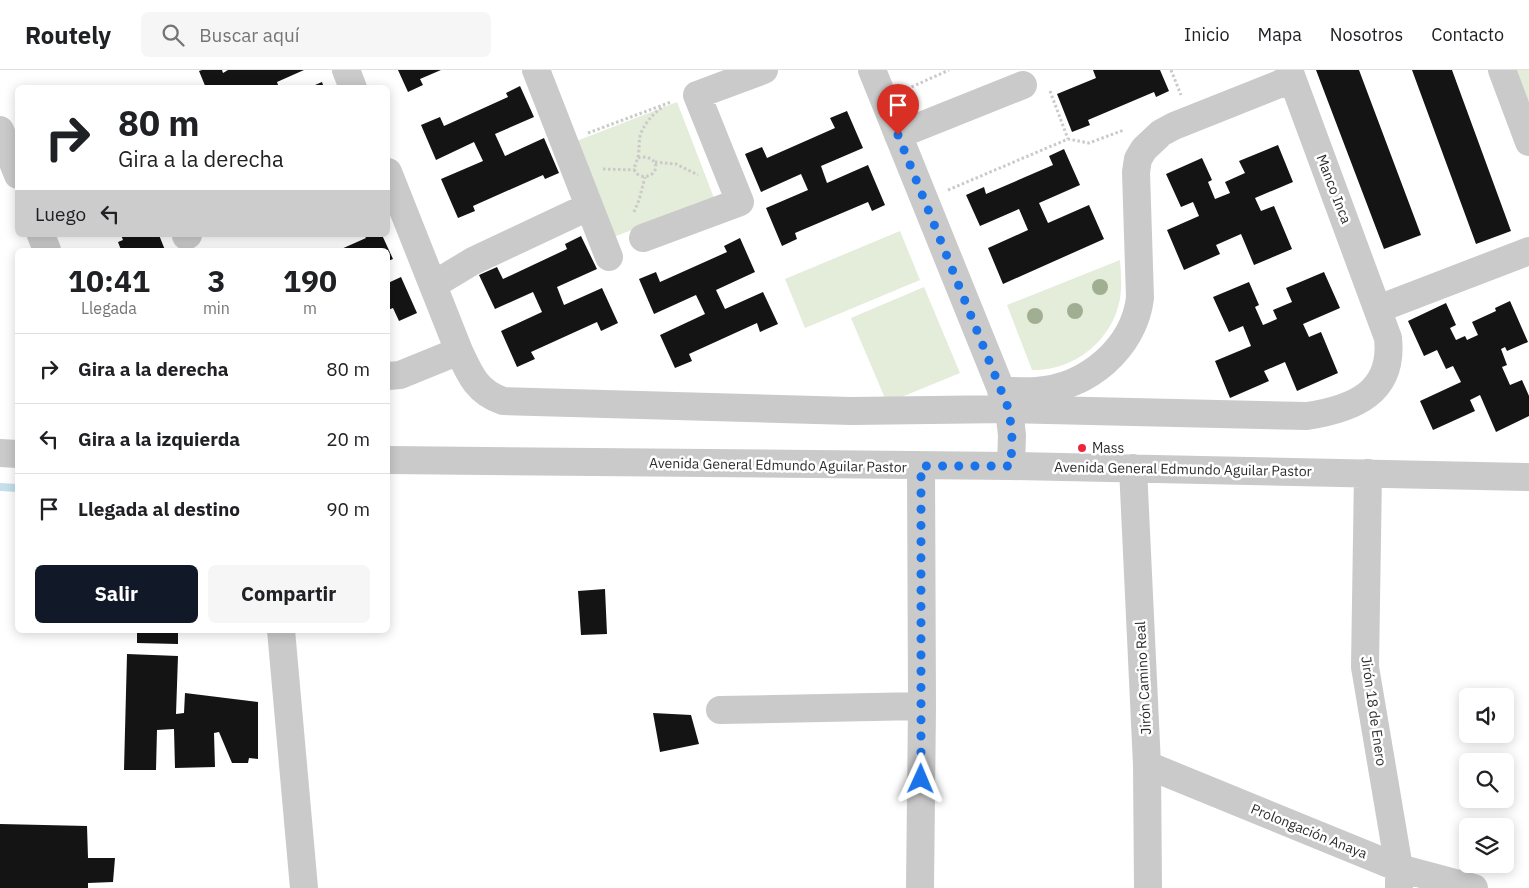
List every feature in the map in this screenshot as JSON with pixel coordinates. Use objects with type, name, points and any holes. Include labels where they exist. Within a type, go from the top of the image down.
[{"type":"street","points":[[346,70],[352,85]]},
{"type":"street","points":[[536,70],[609,257]]},
{"type":"street","points":[[643,238],[740,202],[697,95],[764,70]]},
{"type":"street","points":[[872,70],[923,201],[1005,400],[1012,434],[1011,466]]},
{"type":"street","points":[[1502,70],[1529,142]]},
{"type":"street","points":[[390,177],[472,380],[483,392],[503,401],[851,411],[1005,400],[1066,384],[1084,376],[1112,356],[1122,346],[1132,330],[1138,313],[1140,298],[1136,172],[1138,159],[1151,142],[1174,126],[1290,74]]},
{"type":"street","name":"Manco Inca","points":[[1005,400],[1306,416],[1323,414],[1360,400],[1372,391],[1382,379],[1388,367],[1390,352],[1388,338],[1290,74]]},
{"type":"street","points":[[898,135],[1036,86]]},
{"type":"street","points":[[0,130],[15,168]]},
{"type":"street","points":[[433,285],[473,261],[575,213]]},
{"type":"street","points":[[1378,309],[1528,255]]},
{"type":"street","points":[[390,376],[400,375],[459,351]]},
{"type":"street","points":[[0,453],[15,454]]},
{"type":"street","name":"Avenida General Edmundo Aguilar Pastor","points":[[390,460],[1011,466],[1529,477]]},
{"type":"street","points":[[920,888],[922,706],[921,466]]},
{"type":"street","name":"Jirón Camino Real","points":[[1133,468],[1147,765],[1148,888]]},
{"type":"street","name":"Jirón 18 de Enero","points":[[1368,473],[1365,667],[1399,878]]},
{"type":"street","points":[[280,633],[304,888]]},
{"type":"street","points":[[720,710],[922,706]]},
{"type":"street","name":"Prolongación Anaya","points":[[1147,765],[1399,878],[1474,888]]},
{"type":"path","points":[[884,100],[949,70]]},
{"type":"path","points":[[1036,86],[1068,139]]},
{"type":"path","points":[[564,142],[677,100],[654,113],[641,134],[638,158],[634,164],[635,170],[639,175],[645,177],[652,174],[655,169],[655,162]]},
{"type":"path","points":[[923,201],[1068,139],[1089,143],[1133,127]]},
{"type":"path","points":[[638,158],[650,157],[655,162],[687,167],[703,180]]},
{"type":"path","points":[[598,167],[610,170],[635,170]]},
{"type":"green space","points":[[1512,70],[1529,70],[1529,116]]},
{"type":"green space","points":[[677,102],[714,198],[611,238],[574,142]]},
{"type":"green space","points":[[900,231],[920,280],[805,328],[785,279]]},
{"type":"green space","points":[[1120,260],[1120,299],[1116,314],[1100,340],[1089,351],[1076,359],[1048,369],[1032,370],[1007,305]]},
{"type":"green space","points":[[924,287],[960,373],[887,403],[851,318]]},
{"type":"building","points":[[222,70],[223,73],[228,70],[304,70],[277,82],[278,85],[205,85],[199,71]]},
{"type":"building","points":[[398,70],[441,70],[420,79],[423,85],[408,92]]},
{"type":"building","points":[[1093,70],[1160,70],[1169,91],[1156,97],[1154,92],[1088,120],[1090,125],[1072,132],[1057,94],[1096,78]]},
{"type":"building","points":[[1316,70],[1359,70],[1421,235],[1384,249]]},
{"type":"building","points":[[1412,70],[1452,70],[1511,231],[1476,244]]},
{"type":"building","points":[[520,86],[534,117],[495,134],[505,156],[544,138],[559,173],[545,179],[543,175],[473,206],[475,211],[458,218],[441,179],[483,161],[474,142],[436,160],[421,125],[440,117],[444,126],[508,97],[506,93]]},
{"type":"building","points":[[847,111],[863,148],[821,166],[827,183],[868,165],[885,205],[872,211],[868,202],[795,233],[797,239],[782,246],[766,208],[808,190],[801,174],[761,192],[745,154],[762,147],[767,158],[835,128],[830,118]]},
{"type":"building","points":[[1278,145],[1293,182],[1255,198],[1261,211],[1274,206],[1292,249],[1254,265],[1241,234],[1216,245],[1220,254],[1184,270],[1167,230],[1199,216],[1193,202],[1181,207],[1166,174],[1202,158],[1212,180],[1208,182],[1215,199],[1230,193],[1225,182],[1245,173],[1239,161]]},
{"type":"building","points":[[1064,149],[1080,185],[1039,203],[1048,223],[1089,205],[1104,239],[1003,284],[988,248],[1028,230],[1019,209],[980,226],[966,195],[984,187],[986,194],[1053,165],[1049,156]]},
{"type":"building","points":[[581,236],[597,269],[557,287],[564,305],[602,288],[618,323],[601,331],[597,322],[531,352],[535,359],[517,367],[501,331],[542,312],[533,292],[495,309],[479,275],[497,267],[503,279],[567,249],[565,244]]},
{"type":"building","points":[[122,237],[160,237],[164,248],[120,248],[118,242],[123,240]]},
{"type":"building","points":[[383,237],[388,248],[344,248],[366,238]]},
{"type":"building","points":[[740,238],[755,272],[716,290],[725,309],[763,292],[778,324],[760,332],[757,323],[689,354],[692,361],[675,368],[660,335],[705,314],[696,295],[654,314],[639,279],[656,272],[660,282],[727,252],[724,246]]},
{"type":"building","points":[[1324,272],[1340,308],[1303,324],[1309,337],[1321,332],[1338,373],[1297,391],[1285,362],[1264,371],[1269,381],[1230,398],[1215,361],[1251,346],[1243,326],[1229,332],[1213,297],[1249,282],[1259,305],[1255,307],[1263,325],[1277,319],[1273,310],[1292,302],[1286,288]]},
{"type":"building","points":[[401,277],[417,313],[399,321],[393,308],[390,309],[390,282]]},
{"type":"building","points":[[1510,301],[1528,342],[1507,351],[1505,347],[1501,349],[1507,365],[1502,367],[1510,385],[1522,380],[1529,396],[1529,416],[1496,432],[1480,395],[1470,400],[1475,411],[1433,430],[1420,401],[1461,382],[1453,366],[1446,369],[1437,350],[1424,356],[1408,321],[1446,303],[1456,325],[1450,328],[1456,340],[1465,336],[1467,340],[1478,335],[1472,322],[1496,311],[1495,308]]},
{"type":"building","points":[[605,589],[607,634],[581,635],[578,591]]},
{"type":"building","points":[[137,633],[178,633],[178,644],[137,643]]},
{"type":"building","points":[[127,654],[178,656],[176,714],[184,713],[185,693],[258,702],[258,759],[249,758],[248,763],[232,763],[219,732],[214,733],[215,767],[175,768],[174,729],[157,730],[156,770],[124,770]]},
{"type":"building","points":[[653,713],[691,715],[699,744],[660,752]]},
{"type":"building","points":[[0,824],[87,826],[88,858],[115,858],[113,882],[88,883],[88,888],[0,888]]},
{"type":"waterway","points":[[0,487],[15,488]]},
{"type":"place","name":"Mass","points":[[1082,448]]},
{"type":"route","points":[[898,135],[923,201],[1009,410],[1012,434],[1011,466],[921,466],[921,779]]}]
